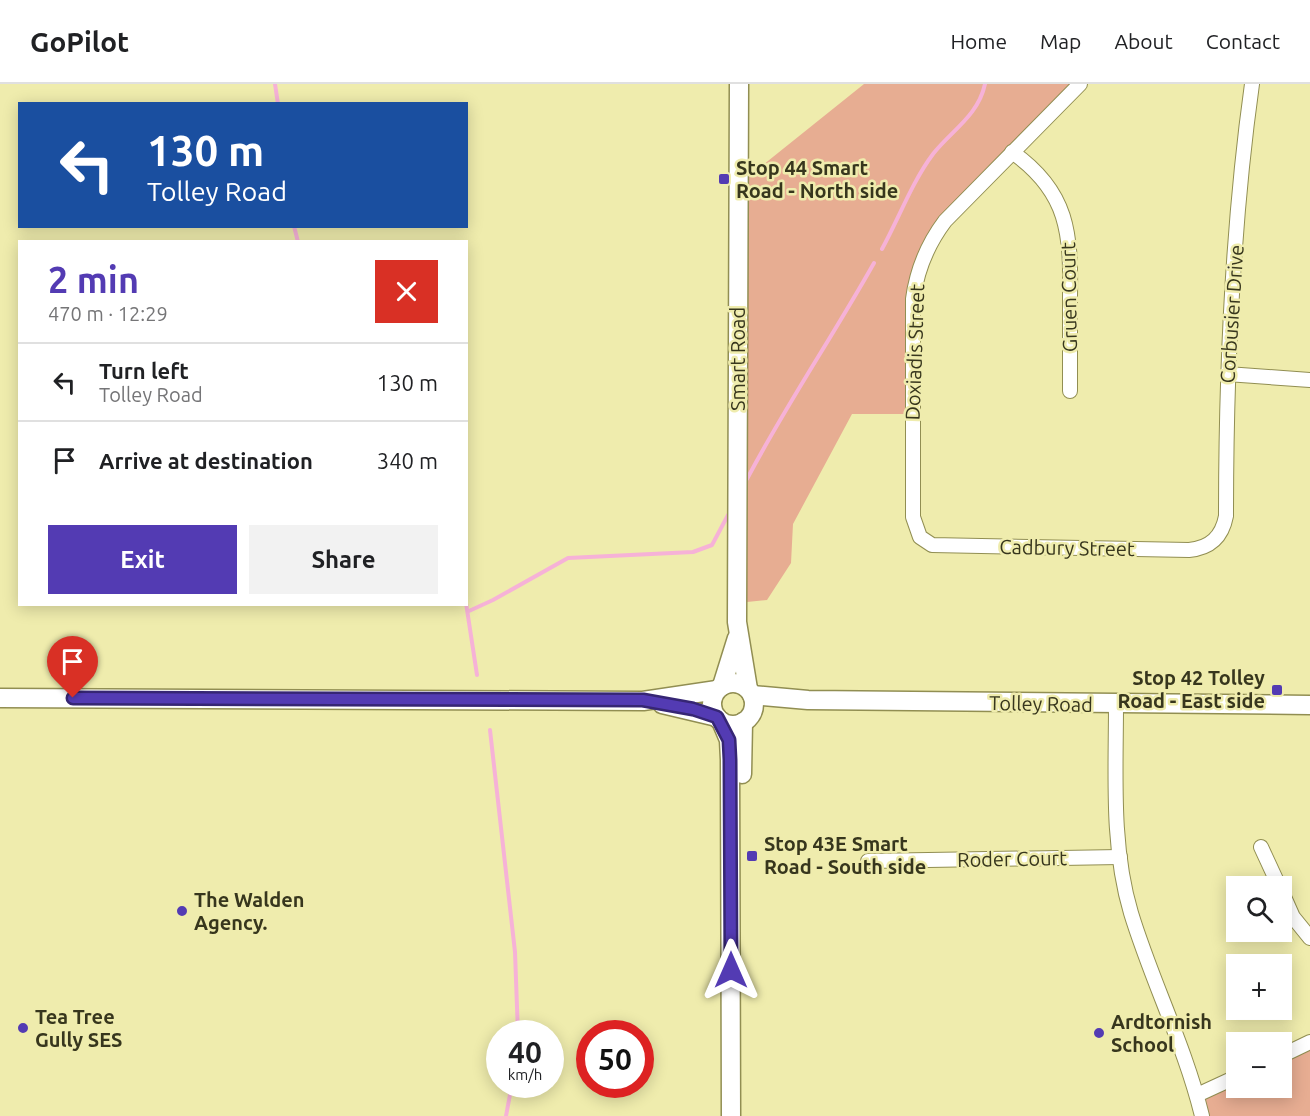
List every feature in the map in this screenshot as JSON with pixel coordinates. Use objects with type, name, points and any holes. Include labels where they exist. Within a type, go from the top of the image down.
[{"type":"main road","name":"Smart Road","points":[[739,84],[738,633],[749,704],[741,1116]]},
{"type":"main road","name":"Smart Road","points":[[720,688],[738,633]]},
{"type":"main road","points":[[0,698],[643,700],[720,688],[729,683],[742,685],[749,704],[729,724],[693,709],[643,700]]},
{"type":"main road","points":[[720,688],[712,704],[729,740],[730,760],[731,1116]]},
{"type":"main road","name":"Tolley Road","points":[[749,704],[808,700],[1116,705],[1310,705]]},
{"type":"street","name":"Doxiadis Street","points":[[921,537],[913,517],[915,284],[924,254],[935,234],[1080,84]]},
{"type":"street","name":"Corbusier Drive","points":[[1214,541],[1224,527],[1226,516],[1227,374],[1237,230],[1252,84]]},
{"type":"street","name":"Gruen Court","points":[[1012,152],[1029,164],[1056,198],[1069,234],[1070,391]]},
{"type":"street","points":[[1227,374],[1310,380]]},
{"type":"street","name":"Cadbury Street","points":[[921,537],[932,545],[942,547],[1189,550],[1205,547],[1214,541]]},
{"type":"street","points":[[1116,705],[1115,787],[1120,857],[1131,913],[1197,1095],[1202,1116]]},
{"type":"street","points":[[1261,847],[1274,876]]},
{"type":"street","name":"Roder Court","points":[[868,861],[1120,857]]},
{"type":"street","points":[[1292,915],[1310,938]]},
{"type":"street","points":[[1292,1051],[1310,1042]]},
{"type":"street","points":[[1197,1095],[1226,1082]]},
{"type":"shaded area","points":[[864,84],[1077,84],[945,221],[916,279],[913,414],[852,414],[793,524],[791,563],[767,600],[737,603],[738,185]]},
{"type":"shaded area","points":[[1310,1042],[1310,1116],[1202,1116],[1197,1095],[1226,1082],[1226,1098],[1292,1098],[1292,1051]]},
{"type":"waterway","points":[[275,84],[278,102]]},
{"type":"waterway","points":[[882,249],[925,165],[977,105],[985,84]]},
{"type":"waterway","points":[[294,228],[298,240]]},
{"type":"waterway","points":[[747,479],[874,263]]},
{"type":"waterway","points":[[469,611],[568,558],[693,552],[712,545],[728,515]]},
{"type":"waterway","points":[[466,606],[477,675]]},
{"type":"waterway","points":[[490,730],[515,952],[517,1020]]},
{"type":"waterway","points":[[506,1116],[509,1098]]},
{"type":"place","name":"Stop 44 Smart Road - North side","points":[[724,179]]},
{"type":"place","name":"Stop 42 Tolley Road - East side","points":[[1277,690]]},
{"type":"place","name":"Stop 43E Smart Road - South side","points":[[752,856]]},
{"type":"place","name":"The Walden Agency.","points":[[182,911]]},
{"type":"place","name":"Tea Tree Gully SES","points":[[23,1028]]},
{"type":"place","name":"Ardtornish School","points":[[1099,1033]]},
{"type":"route","points":[[73,698],[643,700],[693,709],[717,717],[729,740],[731,970]]}]
